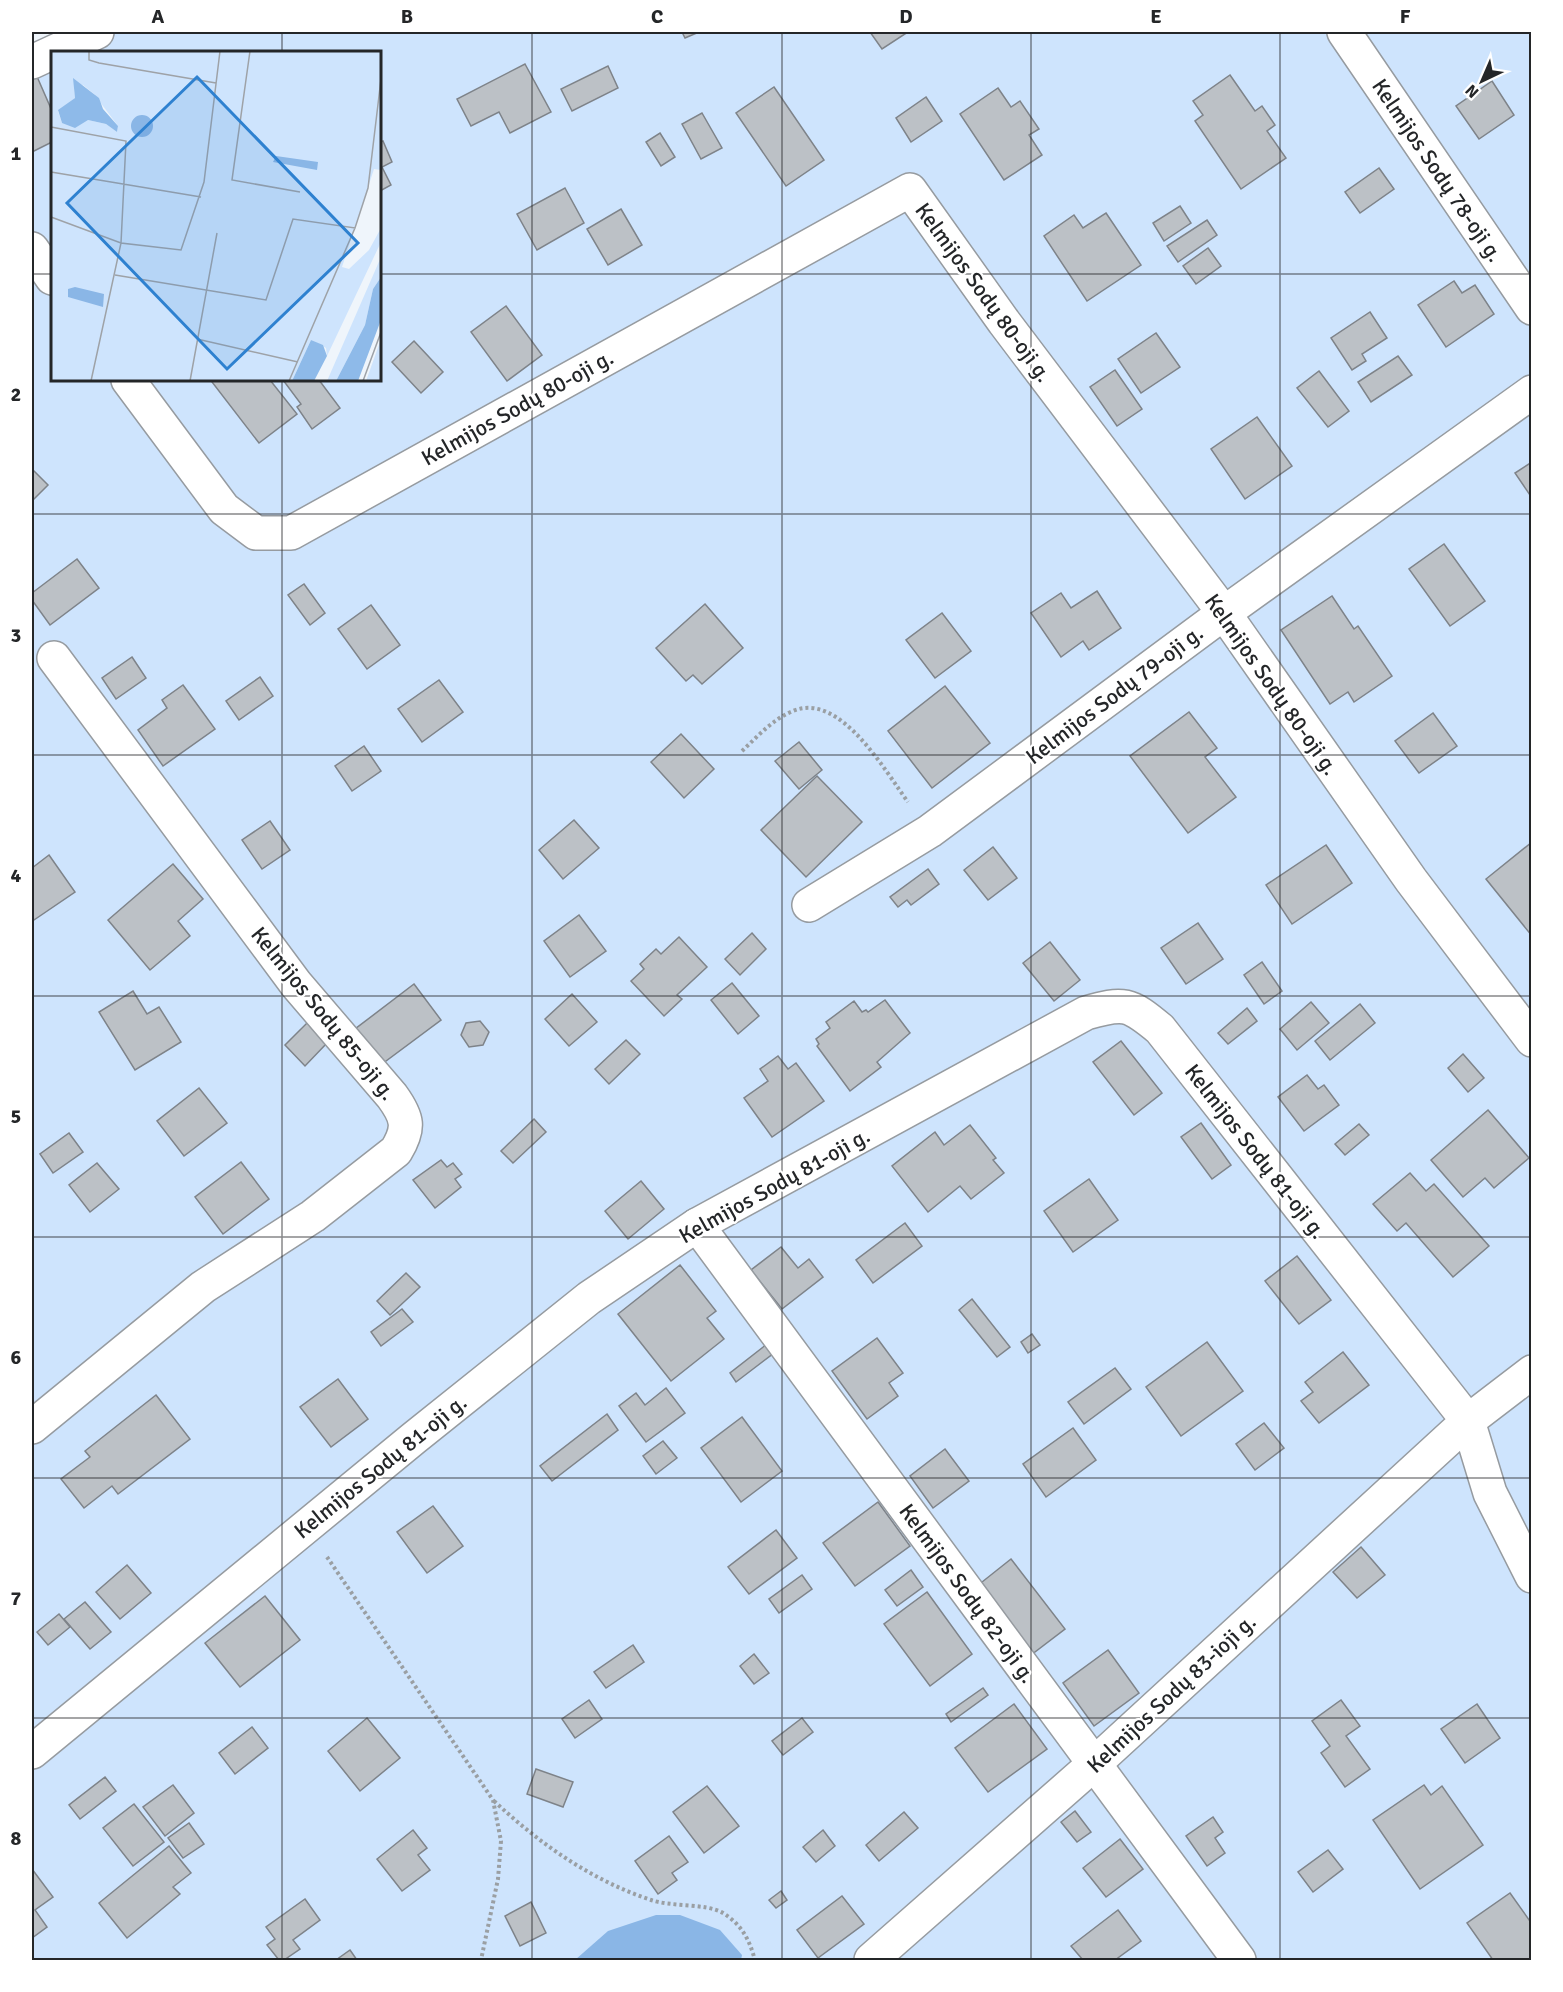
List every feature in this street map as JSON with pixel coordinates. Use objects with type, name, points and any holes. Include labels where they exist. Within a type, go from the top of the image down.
[{"type":"street","points":[[56,51],[97,32]]},
{"type":"street","name":"Kelmijos Sodų 78-oji g.","points":[[1344,32],[1532,308]]},
{"type":"street","points":[[32,62],[51,53]]},
{"type":"street","name":"Kelmijos Sodų 80-oji g.","points":[[129,381],[224,509],[256,533],[291,533],[910,189],[1004,322],[1224,613],[1411,880],[1532,1040]]},
{"type":"street","points":[[32,249],[51,277]]},
{"type":"street","name":"Kelmijos Sodų 79-oji g.","points":[[809,905],[930,831],[1224,613],[1532,392]]},
{"type":"street","name":"Kelmijos Sodų 85-oji g.","points":[[32,1427],[203,1287],[313,1216],[396,1152],[403,1140],[406,1126],[404,1113],[392,1096],[296,984],[54,658]]},
{"type":"street","name":"Kelmijos Sodų 81-oji g.","points":[[32,1752],[589,1298],[696,1225],[1086,1013],[1114,1004],[1138,1010],[1160,1029],[1468,1421]]},
{"type":"street","name":"Kelmijos Sodų 82-oji g.","points":[[696,1225],[1239,1960]]},
{"type":"street","name":"Kelmijos Sodų 83-ioji g.","points":[[871,1960],[1094,1764],[1468,1421],[1532,1372]]},
{"type":"street","points":[[1468,1421],[1490,1493],[1532,1576]]},
{"type":"path","points":[[742,751],[772,723],[795,710],[813,709],[835,715],[853,730],[930,831]]},
{"type":"path","points":[[306,1527],[494,1800],[553,1851],[586,1871],[652,1900],[720,1911],[740,1925],[750,1941],[755,1960]]},
{"type":"path","points":[[481,1960],[500,1860],[501,1841],[494,1800]]},
{"type":"shaded area","points":[[61,32],[1531,32],[1531,1960],[32,1960],[32,46]]},
{"type":"water","points":[[656,1915],[680,1915],[720,1930],[742,1955],[741,1960],[575,1960],[608,1931]]},
{"type":"building","points":[[682,32],[699,32],[685,38]]},
{"type":"building","points":[[870,32],[908,32],[882,49]]},
{"type":"building","points":[[525,64],[551,112],[510,133],[499,112],[471,126],[457,99]]},
{"type":"building","points":[[608,66],[618,88],[572,111],[561,89]]},
{"type":"building","points":[[35,72],[51,109],[51,142],[32,152],[32,74]]},
{"type":"building","points":[[1230,75],[1255,111],[1262,106],[1275,125],[1267,131],[1286,158],[1241,189],[1195,121],[1203,115],[1193,101]]},
{"type":"building","points":[[1492,81],[1514,115],[1479,139],[1456,106]]},
{"type":"building","points":[[774,87],[824,160],[786,186],[736,113]]},
{"type":"building","points":[[998,88],[1011,107],[1020,101],[1039,129],[1029,135],[1042,155],[1004,180],[960,114]]},
{"type":"building","points":[[926,97],[942,121],[911,142],[896,118]]},
{"type":"building","points":[[702,113],[722,148],[701,159],[682,124]]},
{"type":"building","points":[[660,133],[675,157],[661,166],[646,142]]},
{"type":"building","points":[[383,141],[392,162],[382,167],[391,185],[381,190],[381,142]]},
{"type":"building","points":[[1379,168],[1394,189],[1360,213],[1345,192]]},
{"type":"building","points":[[565,188],[584,223],[537,250],[517,214]]},
{"type":"building","points":[[1180,206],[1191,223],[1164,241],[1153,223]]},
{"type":"building","points":[[621,209],[642,245],[608,265],[587,229]]},
{"type":"building","points":[[1106,213],[1141,265],[1087,301],[1044,236],[1074,215],[1083,228]]},
{"type":"building","points":[[1207,220],[1217,235],[1178,262],[1167,246]]},
{"type":"building","points":[[1208,248],[1221,266],[1196,284],[1183,266]]},
{"type":"building","points":[[1454,281],[1462,293],[1475,285],[1494,314],[1446,347],[1418,305]]},
{"type":"building","points":[[506,306],[542,355],[507,381],[471,332]]},
{"type":"building","points":[[1370,312],[1387,338],[1362,354],[1366,361],[1352,370],[1331,338]]},
{"type":"building","points":[[1156,333],[1180,367],[1141,393],[1118,359]]},
{"type":"building","points":[[414,341],[443,372],[421,393],[392,362]]},
{"type":"building","points":[[1398,356],[1412,375],[1371,402],[1358,382]]},
{"type":"building","points":[[1115,370],[1142,409],[1117,426],[1090,387]]},
{"type":"building","points":[[1319,371],[1349,411],[1328,427],[1297,388]]},
{"type":"building","points":[[271,381],[297,414],[259,443],[212,382]]},
{"type":"building","points":[[284,381],[320,381],[340,408],[312,429],[297,407],[301,404]]},
{"type":"building","points":[[1257,417],[1292,466],[1245,499],[1211,449]]},
{"type":"building","points":[[1532,462],[1532,498],[1515,473]]},
{"type":"building","points":[[32,469],[48,485],[32,501]]},
{"type":"building","points":[[1444,544],[1485,601],[1450,626],[1409,569]]},
{"type":"building","points":[[77,559],[99,588],[50,625],[32,600],[32,593]]},
{"type":"building","points":[[304,584],[325,613],[310,625],[288,595]]},
{"type":"building","points":[[1097,591],[1121,628],[1089,650],[1083,641],[1061,657],[1031,613],[1061,593],[1071,608]]},
{"type":"building","points":[[1332,596],[1354,629],[1358,626],[1392,676],[1354,702],[1348,692],[1330,704],[1281,630]]},
{"type":"building","points":[[705,604],[743,648],[702,684],[693,675],[686,681],[656,648]]},
{"type":"building","points":[[371,605],[400,645],[367,669],[338,629]]},
{"type":"building","points":[[942,613],[971,651],[935,678],[906,640]]},
{"type":"building","points":[[132,657],[146,678],[116,699],[102,678]]},
{"type":"building","points":[[260,677],[273,696],[239,720],[226,701]]},
{"type":"building","points":[[439,680],[463,712],[422,742],[398,709]]},
{"type":"building","points":[[183,685],[215,729],[163,766],[138,730],[167,708],[162,700]]},
{"type":"building","points":[[945,686],[990,743],[932,788],[888,731]]},
{"type":"building","points":[[1189,712],[1217,748],[1205,757],[1236,797],[1188,833],[1130,756]]},
{"type":"building","points":[[1433,713],[1457,746],[1419,773],[1395,741]]},
{"type":"building","points":[[681,734],[714,769],[684,798],[651,762]]},
{"type":"building","points":[[799,742],[822,770],[799,789],[775,761]]},
{"type":"building","points":[[364,746],[381,771],[352,791],[335,766]]},
{"type":"building","points":[[817,776],[862,822],[806,877],[761,830]]},
{"type":"building","points":[[574,820],[599,848],[563,879],[539,850]]},
{"type":"building","points":[[270,821],[290,850],[262,869],[242,840]]},
{"type":"building","points":[[1532,842],[1532,936],[1486,879]]},
{"type":"building","points":[[1326,845],[1352,883],[1292,924],[1266,885]]},
{"type":"building","points":[[993,847],[1017,878],[988,900],[964,870]]},
{"type":"building","points":[[49,855],[75,892],[34,920],[32,916],[32,868]]},
{"type":"building","points":[[173,864],[203,899],[178,921],[190,936],[150,970],[108,920]]},
{"type":"building","points":[[928,869],[939,884],[911,905],[907,900],[898,907],[890,897]]},
{"type":"building","points":[[579,915],[606,951],[570,977],[544,941]]},
{"type":"building","points":[[1198,923],[1223,959],[1186,984],[1161,948]]},
{"type":"building","points":[[752,933],[766,949],[740,975],[725,959]]},
{"type":"building","points":[[679,937],[707,967],[677,995],[682,999],[664,1016],[631,981],[644,969],[640,964],[656,949],[661,954]]},
{"type":"building","points":[[1050,942],[1080,980],[1054,1001],[1023,963]]},
{"type":"building","points":[[1262,962],[1282,991],[1264,1004],[1244,975]]},
{"type":"building","points":[[732,983],[759,1016],[738,1034],[711,1000]]},
{"type":"building","points":[[414,984],[441,1020],[382,1064],[355,1029]]},
{"type":"building","points":[[133,991],[147,1014],[159,1007],[181,1042],[135,1070],[99,1012]]},
{"type":"building","points":[[572,994],[597,1022],[569,1046],[545,1019]]},
{"type":"building","points":[[885,1000],[910,1033],[877,1062],[881,1067],[850,1091],[817,1046],[819,1044],[816,1039],[830,1028],[826,1022],[854,1001],[862,1012],[866,1010],[868,1012]]},
{"type":"building","points":[[1311,1002],[1329,1023],[1297,1050],[1280,1029]]},
{"type":"building","points":[[1360,1004],[1375,1023],[1330,1060],[1315,1041]]},
{"type":"building","points":[[1247,1008],[1257,1021],[1228,1044],[1218,1033]]},
{"type":"building","points":[[480,1021],[489,1032],[483,1045],[469,1047],[461,1035],[466,1023]]},
{"type":"building","points":[[308,1022],[327,1043],[305,1066],[285,1045]]},
{"type":"building","points":[[626,1040],[640,1054],[609,1084],[595,1069]]},
{"type":"building","points":[[1121,1041],[1162,1093],[1134,1115],[1093,1062]]},
{"type":"building","points":[[1463,1054],[1484,1078],[1468,1092],[1448,1068]]},
{"type":"building","points":[[778,1056],[788,1069],[796,1063],[824,1101],[772,1137],[744,1098],[768,1081],[760,1069]]},
{"type":"building","points":[[1307,1075],[1318,1089],[1324,1085],[1339,1105],[1304,1131],[1278,1097]]},
{"type":"building","points":[[199,1088],[227,1123],[184,1156],[157,1121]]},
{"type":"building","points":[[1488,1110],[1529,1158],[1494,1188],[1485,1178],[1463,1197],[1431,1160]]},
{"type":"building","points":[[534,1119],[546,1132],[513,1163],[501,1151]]},
{"type":"building","points":[[1201,1123],[1231,1165],[1212,1179],[1181,1137]]},
{"type":"building","points":[[1359,1124],[1369,1135],[1345,1155],[1335,1144]]},
{"type":"building","points":[[970,1125],[996,1158],[993,1160],[1004,1173],[971,1199],[960,1186],[928,1212],[892,1166],[935,1132],[944,1145]]},
{"type":"building","points":[[69,1133],[83,1152],[53,1173],[40,1154]]},
{"type":"building","points":[[441,1160],[447,1167],[453,1163],[462,1174],[455,1179],[461,1187],[435,1208],[413,1180]]},
{"type":"building","points":[[241,1162],[269,1199],[223,1234],[195,1197]]},
{"type":"building","points":[[97,1163],[119,1189],[90,1212],[69,1185]]},
{"type":"building","points":[[1410,1173],[1426,1191],[1434,1184],[1489,1246],[1453,1277],[1406,1223],[1397,1231],[1373,1204]]},
{"type":"building","points":[[1089,1179],[1118,1220],[1073,1252],[1044,1211]]},
{"type":"building","points":[[641,1181],[664,1209],[628,1239],[605,1211]]},
{"type":"building","points":[[905,1223],[922,1246],[873,1283],[856,1260]]},
{"type":"building","points":[[781,1247],[798,1268],[809,1259],[823,1277],[782,1309],[751,1270]]},
{"type":"building","points":[[1297,1256],[1331,1300],[1299,1324],[1265,1281]]},
{"type":"building","points":[[680,1265],[716,1311],[707,1318],[724,1339],[671,1381],[618,1314]]},
{"type":"building","points":[[406,1273],[420,1287],[390,1315],[377,1301]]},
{"type":"building","points":[[972,1299],[1010,1347],[997,1357],[959,1310]]},
{"type":"building","points":[[402,1309],[413,1322],[381,1346],[371,1332]]},
{"type":"building","points":[[1032,1334],[1040,1345],[1028,1353],[1021,1342]]},
{"type":"building","points":[[877,1338],[903,1373],[889,1383],[898,1396],[867,1419],[832,1371]]},
{"type":"building","points":[[1207,1342],[1243,1391],[1181,1436],[1146,1387]]},
{"type":"building","points":[[767,1344],[774,1353],[736,1382],[730,1373]]},
{"type":"building","points":[[1343,1352],[1369,1385],[1319,1423],[1301,1401],[1313,1392],[1305,1382]]},
{"type":"building","points":[[1115,1368],[1131,1389],[1084,1424],[1068,1402]]},
{"type":"building","points":[[338,1379],[368,1419],[331,1447],[300,1407]]},
{"type":"building","points":[[666,1388],[685,1413],[646,1442],[619,1406],[636,1393],[645,1405]]},
{"type":"building","points":[[156,1395],[190,1439],[118,1494],[112,1486],[84,1508],[61,1479],[90,1457],[85,1451]]},
{"type":"building","points":[[607,1414],[618,1430],[552,1481],[540,1466]]},
{"type":"building","points":[[742,1417],[782,1471],[741,1502],[701,1448]]},
{"type":"building","points":[[1264,1423],[1284,1448],[1255,1470],[1236,1444]]},
{"type":"building","points":[[1073,1428],[1096,1460],[1046,1497],[1023,1464]]},
{"type":"building","points":[[663,1441],[677,1458],[656,1474],[643,1456]]},
{"type":"building","points":[[945,1449],[969,1481],[933,1508],[910,1476]]},
{"type":"building","points":[[878,1502],[910,1546],[855,1586],[823,1543]]},
{"type":"building","points":[[433,1506],[463,1546],[427,1573],[397,1532]]},
{"type":"building","points":[[776,1530],[797,1558],[749,1594],[728,1567]]},
{"type":"building","points":[[1361,1547],[1385,1575],[1357,1598],[1333,1572]]},
{"type":"building","points":[[1011,1559],[1065,1629],[1031,1655],[977,1586]]},
{"type":"building","points":[[127,1565],[151,1593],[120,1619],[96,1592]]},
{"type":"building","points":[[911,1570],[923,1587],[897,1606],[885,1590]]},
{"type":"building","points":[[802,1575],[812,1589],[779,1613],[769,1599]]},
{"type":"building","points":[[927,1592],[972,1654],[930,1686],[884,1624]]},
{"type":"building","points":[[265,1596],[300,1640],[240,1687],[205,1643]]},
{"type":"building","points":[[85,1602],[111,1632],[90,1649],[64,1619]]},
{"type":"building","points":[[59,1614],[70,1627],[48,1645],[37,1632]]},
{"type":"building","points":[[633,1645],[644,1662],[606,1688],[594,1672]]},
{"type":"building","points":[[1108,1650],[1139,1693],[1094,1726],[1063,1683]]},
{"type":"building","points":[[754,1654],[769,1673],[754,1684],[740,1666]]},
{"type":"building","points":[[983,1688],[988,1695],[951,1722],[946,1714]]},
{"type":"building","points":[[589,1700],[602,1719],[575,1738],[562,1719]]},
{"type":"building","points":[[1341,1700],[1360,1726],[1346,1736],[1370,1769],[1345,1787],[1321,1753],[1330,1746],[1312,1721]]},
{"type":"building","points":[[1014,1704],[1047,1749],[988,1792],[955,1748]]},
{"type":"building","points":[[1477,1704],[1500,1738],[1465,1763],[1441,1729]]},
{"type":"building","points":[[367,1718],[400,1758],[360,1791],[328,1751]]},
{"type":"building","points":[[802,1718],[813,1732],[783,1755],[772,1741]]},
{"type":"building","points":[[252,1727],[268,1748],[235,1774],[219,1753]]},
{"type":"building","points":[[536,1769],[573,1782],[563,1807],[527,1794]]},
{"type":"building","points":[[105,1777],[116,1791],[80,1819],[69,1805]]},
{"type":"building","points":[[173,1785],[194,1813],[165,1836],[143,1807]]},
{"type":"building","points":[[1424,1785],[1431,1795],[1442,1786],[1483,1845],[1420,1889],[1373,1820]]},
{"type":"building","points":[[707,1786],[739,1826],[704,1853],[673,1812]]},
{"type":"building","points":[[134,1804],[164,1842],[133,1866],[103,1828]]},
{"type":"building","points":[[1075,1811],[1091,1832],[1077,1842],[1061,1822]]},
{"type":"building","points":[[904,1812],[918,1828],[879,1861],[866,1845]]},
{"type":"building","points":[[1213,1817],[1223,1832],[1215,1838],[1225,1853],[1207,1866],[1186,1836]]},
{"type":"building","points":[[189,1823],[204,1844],[183,1858],[168,1838]]},
{"type":"building","points":[[413,1830],[427,1848],[418,1855],[430,1870],[402,1891],[377,1859]]},
{"type":"building","points":[[823,1830],[835,1846],[816,1862],[803,1847]]},
{"type":"building","points":[[669,1836],[688,1862],[672,1873],[677,1880],[658,1894],[635,1861]]},
{"type":"building","points":[[1120,1839],[1143,1869],[1106,1897],[1083,1868]]},
{"type":"building","points":[[169,1846],[191,1873],[173,1887],[180,1894],[127,1938],[99,1903]]},
{"type":"building","points":[[1328,1850],[1343,1869],[1313,1892],[1298,1872]]},
{"type":"building","points":[[32,1869],[53,1897],[35,1910],[47,1927],[32,1938]]},
{"type":"building","points":[[781,1891],[787,1900],[776,1908],[769,1900]]},
{"type":"building","points":[[1510,1893],[1532,1924],[1532,1960],[1493,1960],[1467,1923]]},
{"type":"building","points":[[842,1896],[864,1924],[818,1958],[797,1930]]},
{"type":"building","points":[[305,1899],[320,1920],[293,1940],[300,1949],[284,1960],[279,1960],[267,1945],[275,1939],[266,1927]]},
{"type":"building","points":[[531,1902],[546,1933],[520,1946],[505,1916]]},
{"type":"building","points":[[1118,1910],[1141,1941],[1115,1960],[1083,1960],[1071,1946]]},
{"type":"building","points":[[350,1950],[357,1960],[336,1960]]}]
